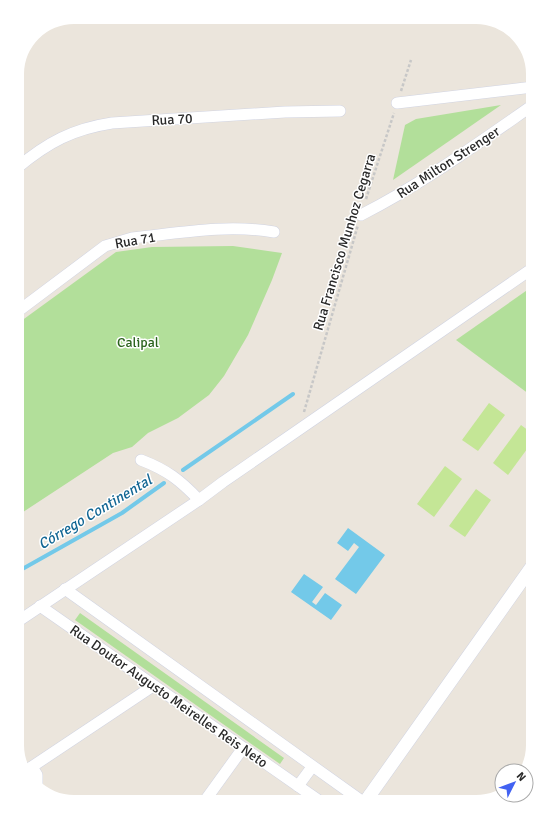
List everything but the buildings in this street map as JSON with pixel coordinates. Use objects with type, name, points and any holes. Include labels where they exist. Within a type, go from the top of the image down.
[{"type":"street","points":[[397,103],[526,88]]},
{"type":"street","name":"Rua Milton Strenger","points":[[361,215],[390,201],[526,110]]},
{"type":"street","name":"Rua 70","points":[[24,163],[51,142],[88,126],[112,123],[238,115],[340,111]]},
{"type":"street","name":"Rua 71","points":[[24,307],[92,254],[105,246],[118,241],[132,238],[234,228],[253,228],[274,232]]},
{"type":"street","points":[[24,617],[199,500],[526,273]]},
{"type":"street","points":[[141,460],[163,469],[177,479],[199,500]]},
{"type":"street","points":[[372,795],[526,575]]},
{"type":"street","name":"Rua Doutor Augusto Meirelles Reis Neto","points":[[65,589],[312,767],[360,795]]},
{"type":"street","name":"Rua Doutor Augusto Meirelles Reis Neto","points":[[40,606],[311,795]]},
{"type":"street","points":[[30,768],[153,686]]},
{"type":"street","points":[[209,795],[243,748]]},
{"type":"street","points":[[298,786],[312,767]]},
{"type":"path","name":"Rua Francisco Munhoz Cegarra","points":[[298,430],[361,215],[411,60]]},
{"type":"green space","points":[[501,105],[393,180],[405,125],[416,119]]},
{"type":"green space","name":"Calipal","points":[[233,246],[282,253],[248,335],[224,376],[209,395],[178,418],[148,433],[132,447],[113,453],[24,511],[24,319],[116,252],[152,247]]},
{"type":"green space","points":[[526,291],[526,392],[456,340]]},
{"type":"green space","points":[[489,403],[505,415],[478,451],[462,440]]},
{"type":"green space","points":[[521,425],[526,429],[526,451],[508,475],[493,463]]},
{"type":"green space","points":[[445,466],[462,479],[434,517],[417,504]]},
{"type":"green space","points":[[476,489],[491,500],[465,537],[449,526]]},
{"type":"green space","points":[[80,613],[284,758],[280,764],[75,620]]},
{"type":"water","points":[[348,528],[385,555],[356,594],[335,579],[359,547],[354,543],[348,551],[337,543]]},
{"type":"water","points":[[304,574],[323,587],[312,602],[316,605],[325,593],[342,605],[331,620],[291,592]]},
{"type":"waterway","name":"Córrego Continental","points":[[183,470],[293,394]]},
{"type":"waterway","name":"Córrego Continental","points":[[24,568],[122,513],[164,483]]}]
